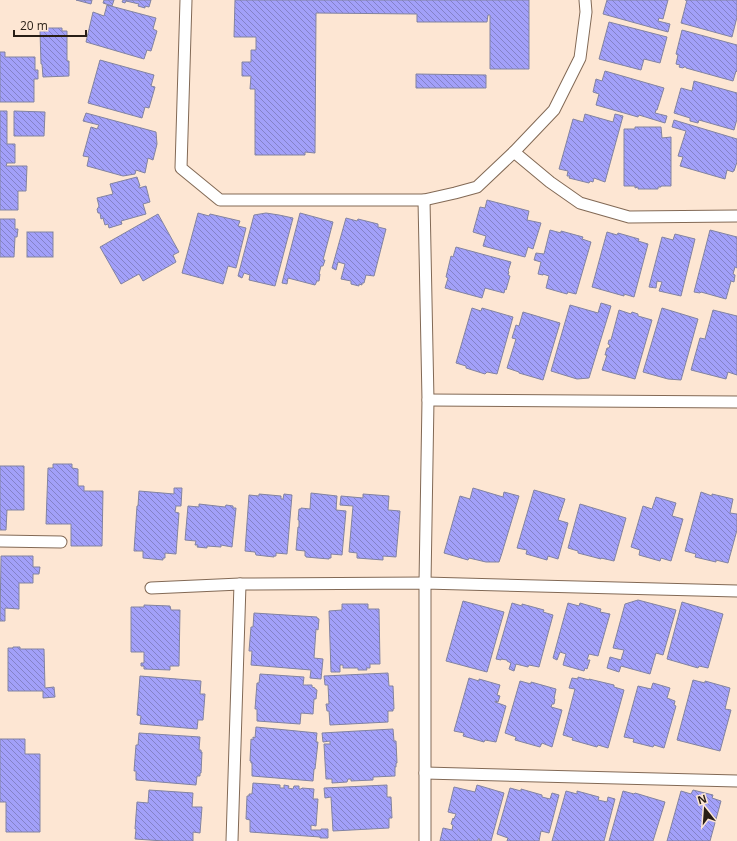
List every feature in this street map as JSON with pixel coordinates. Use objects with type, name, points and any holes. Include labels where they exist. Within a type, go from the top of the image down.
[{"type":"lane","points":[[186,0],[180,168],[220,200],[424,200],[477,187],[514,152],[554,110],[580,58],[586,12],[585,0]]},
{"type":"lane","points":[[514,152],[550,182],[580,203],[629,217],[737,216]]},
{"type":"lane","points":[[424,200],[428,400],[425,583],[425,841]]},
{"type":"lane","points":[[428,400],[737,402]]},
{"type":"lane","points":[[0,541],[61,542]]},
{"type":"lane","points":[[151,588],[240,584],[425,583],[737,591]]},
{"type":"lane","points":[[232,841],[240,584]]},
{"type":"lane","points":[[425,773],[737,781]]},
{"type":"building","points":[[76,0],[92,0],[91,4]]},
{"type":"building","points":[[104,0],[114,0],[112,6],[103,3]]},
{"type":"building","points":[[123,0],[151,0],[149,7],[145,6],[145,8],[138,6],[139,4],[126,1],[125,3],[122,2]]},
{"type":"building","points":[[235,0],[529,0],[529,69],[490,69],[490,15],[488,15],[487,22],[417,22],[417,14],[316,13],[315,153],[305,152],[305,155],[255,155],[255,89],[250,89],[251,76],[242,76],[242,62],[251,62],[251,50],[256,50],[256,37],[234,37]]},
{"type":"building","points":[[607,0],[668,0],[663,19],[659,18],[658,21],[670,24],[668,32],[603,14]]},
{"type":"building","points":[[687,0],[737,0],[737,17],[732,37],[681,23]]},
{"type":"building","points":[[107,5],[156,18],[153,29],[157,31],[151,51],[147,50],[144,59],[86,42],[93,12],[104,16]]},
{"type":"building","points":[[609,22],[667,37],[660,63],[644,59],[641,70],[599,59]]},
{"type":"building","points":[[47,28],[62,28],[62,31],[67,31],[67,61],[69,61],[69,76],[43,77],[40,31],[47,31]]},
{"type":"building","points":[[682,30],[737,45],[737,72],[736,71],[733,81],[686,67],[679,67],[680,65],[676,64],[678,55],[676,54]]},
{"type":"building","points":[[0,52],[5,52],[5,57],[35,57],[35,70],[38,70],[38,79],[34,79],[34,102],[0,102]]},
{"type":"building","points":[[100,60],[154,75],[151,86],[155,87],[149,108],[145,107],[142,118],[88,103]]},
{"type":"building","points":[[605,71],[664,88],[655,113],[667,116],[665,123],[596,105],[599,94],[593,92],[596,79],[602,81]]},
{"type":"building","points":[[416,74],[486,75],[486,88],[416,88]]},
{"type":"building","points":[[694,81],[737,93],[737,119],[734,130],[699,120],[698,123],[690,121],[690,118],[674,113],[681,88],[692,91]]},
{"type":"building","points":[[0,111],[7,111],[7,144],[15,144],[15,163],[7,163],[6,166],[27,166],[26,191],[18,191],[18,210],[0,210]]},
{"type":"building","points":[[14,111],[45,112],[44,136],[14,136]]},
{"type":"building","points":[[86,113],[156,132],[157,144],[153,160],[148,158],[145,173],[136,170],[135,174],[123,176],[87,166],[89,157],[83,156],[91,127],[97,129],[99,125],[83,121]]},
{"type":"building","points":[[585,114],[613,122],[615,114],[623,116],[605,182],[594,178],[593,182],[590,181],[589,183],[569,178],[570,176],[567,176],[568,171],[559,169],[573,119],[583,122]]},
{"type":"building","points":[[674,120],[737,139],[737,162],[734,171],[727,170],[725,179],[680,166],[683,157],[678,156],[686,131],[672,127]]},
{"type":"building","points":[[635,127],[661,127],[662,138],[671,137],[671,186],[661,186],[658,187],[658,189],[638,189],[638,187],[635,188],[635,186],[624,186],[624,129],[635,129]]},
{"type":"building","points":[[137,177],[140,186],[139,188],[146,186],[150,202],[143,204],[146,214],[121,221],[122,224],[109,228],[108,224],[105,225],[103,218],[101,219],[100,213],[98,213],[97,209],[99,206],[97,198],[113,194],[110,184]]},
{"type":"building","points":[[487,200],[529,211],[527,220],[541,223],[533,249],[528,247],[525,257],[483,246],[486,236],[473,232],[480,207],[485,208]]},
{"type":"building","points":[[198,213],[209,216],[210,214],[240,221],[238,226],[246,228],[236,268],[228,266],[223,284],[182,273]]},
{"type":"building","points":[[266,213],[293,218],[275,286],[249,280],[250,275],[244,273],[242,278],[238,276],[254,215]]},
{"type":"building","points":[[300,213],[333,222],[323,260],[325,260],[323,266],[321,266],[319,274],[319,281],[317,281],[315,285],[288,278],[287,284],[282,283]]},
{"type":"building","points":[[158,214],[179,252],[173,255],[176,262],[143,281],[139,274],[121,284],[100,247]]},
{"type":"building","points":[[346,218],[357,221],[358,219],[378,224],[378,227],[386,229],[374,276],[366,275],[364,283],[362,283],[362,285],[359,284],[359,286],[351,284],[351,281],[341,279],[345,264],[338,262],[336,270],[332,268]]},
{"type":"building","points":[[0,219],[15,219],[15,229],[18,229],[17,237],[15,237],[14,257],[0,257]]},
{"type":"building","points":[[550,230],[561,233],[561,231],[583,237],[582,239],[591,242],[576,294],[568,292],[567,294],[546,288],[549,276],[538,274],[541,262],[534,260],[536,253],[544,254]]},
{"type":"building","points":[[710,230],[737,237],[737,268],[735,267],[733,274],[735,275],[734,282],[731,281],[726,299],[701,292],[694,292]]},
{"type":"building","points":[[27,232],[53,232],[53,257],[27,257]]},
{"type":"building","points":[[607,232],[617,235],[618,233],[639,239],[638,241],[648,244],[634,297],[624,294],[624,296],[592,287]]},
{"type":"building","points":[[675,234],[695,239],[681,296],[659,291],[662,282],[657,281],[656,288],[649,287],[662,237],[673,240]]},
{"type":"building","points":[[456,247],[511,262],[508,271],[508,275],[510,276],[504,293],[485,288],[482,298],[445,288],[451,256],[453,257]]},
{"type":"building","points":[[601,303],[611,306],[589,378],[577,379],[551,371],[570,305],[598,313]]},
{"type":"building","points":[[472,308],[481,311],[482,308],[513,317],[497,374],[487,372],[485,374],[456,363]]},
{"type":"building","points":[[662,308],[698,319],[681,380],[668,379],[643,372]]},
{"type":"building","points":[[619,310],[631,314],[632,312],[638,314],[638,316],[652,320],[635,379],[602,370],[607,355],[605,355],[607,348],[609,348],[610,345],[608,344],[609,340],[611,340]]},
{"type":"building","points":[[713,310],[737,316],[737,375],[728,372],[726,379],[691,370],[700,338],[705,339]]},
{"type":"building","points":[[523,312],[560,323],[543,380],[507,368],[516,339],[512,338],[516,325],[519,326]]},
{"type":"building","points":[[53,464],[72,464],[72,468],[78,469],[78,486],[84,486],[84,491],[103,491],[102,546],[71,546],[71,524],[46,524],[48,468],[53,468]]},
{"type":"building","points":[[0,466],[24,466],[24,510],[7,510],[6,530],[0,530]]},
{"type":"building","points":[[174,488],[182,488],[181,506],[176,506],[175,512],[179,513],[176,554],[165,553],[165,558],[163,558],[163,560],[143,558],[143,551],[134,551],[139,491],[174,494]]},
{"type":"building","points":[[473,488],[503,497],[504,492],[519,496],[499,562],[486,562],[469,558],[468,560],[444,553],[460,496],[470,499]]},
{"type":"building","points":[[534,490],[565,499],[558,520],[568,523],[558,559],[548,556],[547,560],[526,554],[527,550],[517,548]]},
{"type":"building","points":[[701,492],[712,496],[712,494],[733,499],[730,513],[737,514],[737,530],[728,563],[695,557],[696,554],[685,551]]},
{"type":"building","points":[[311,493],[337,496],[336,510],[346,511],[342,555],[331,554],[331,558],[329,559],[306,557],[305,551],[296,550],[299,527],[299,509],[310,509]]},
{"type":"building","points":[[259,494],[281,496],[281,499],[283,499],[284,494],[292,495],[287,554],[276,553],[276,556],[274,557],[256,555],[255,552],[245,551],[249,495],[259,496]]},
{"type":"building","points":[[363,494],[389,496],[388,510],[400,511],[396,557],[383,556],[383,560],[357,558],[357,553],[349,552],[353,506],[340,505],[341,496],[363,498]]},
{"type":"building","points":[[656,497],[676,503],[672,516],[683,519],[671,561],[661,558],[660,561],[639,555],[640,550],[631,547],[643,506],[652,509]]},
{"type":"building","points":[[199,504],[225,507],[226,505],[236,508],[232,547],[221,545],[221,547],[197,547],[198,545],[195,545],[196,541],[185,540],[188,506],[199,507]]},
{"type":"building","points":[[580,504],[626,518],[614,561],[578,553],[578,551],[568,548]]},
{"type":"building","points":[[1,556],[33,556],[33,567],[40,567],[39,574],[33,574],[33,583],[19,583],[19,609],[5,608],[5,621],[0,621]]},
{"type":"building","points":[[638,600],[676,610],[663,655],[656,653],[650,674],[621,666],[619,672],[607,668],[610,657],[621,660],[624,650],[613,648],[625,604]]},
{"type":"building","points":[[463,601],[504,612],[487,672],[446,661]]},
{"type":"building","points":[[682,602],[723,614],[708,668],[699,666],[698,668],[667,659]]},
{"type":"building","points":[[512,603],[544,610],[543,612],[553,615],[539,667],[529,665],[528,667],[516,664],[514,671],[509,669],[511,663],[507,660],[496,659]]},
{"type":"building","points":[[568,603],[579,606],[580,603],[601,609],[600,612],[610,614],[598,656],[589,654],[587,660],[590,660],[587,669],[585,668],[584,671],[563,665],[566,654],[560,652],[557,660],[553,658]]},
{"type":"building","points":[[342,604],[368,604],[368,609],[379,609],[380,664],[370,664],[370,668],[366,668],[367,670],[358,670],[358,668],[343,668],[343,665],[340,665],[340,672],[331,672],[329,611],[342,610]]},
{"type":"building","points":[[144,605],[170,606],[171,610],[180,610],[179,666],[170,666],[170,670],[144,669],[144,666],[141,666],[141,663],[144,663],[144,652],[131,652],[131,607],[144,607]]},
{"type":"building","points":[[254,613],[317,617],[319,619],[318,630],[316,629],[314,658],[323,659],[321,679],[310,678],[311,670],[251,665],[252,651],[249,651]]},
{"type":"building","points":[[20,647],[20,649],[44,649],[45,688],[54,687],[55,697],[43,698],[43,691],[8,691],[8,648]]},
{"type":"building","points":[[388,673],[389,686],[393,686],[394,709],[393,711],[388,711],[388,722],[330,725],[329,711],[327,711],[326,704],[329,704],[328,685],[325,685],[324,676]]},
{"type":"building","points":[[260,674],[304,677],[303,685],[312,685],[312,687],[317,690],[316,699],[314,699],[313,714],[301,713],[300,724],[257,721],[257,709],[255,709],[257,683],[259,683]]},
{"type":"building","points":[[140,676],[201,681],[200,694],[205,694],[203,720],[198,720],[197,729],[140,724],[141,716],[137,715]]},
{"type":"building","points":[[578,677],[614,685],[614,687],[624,690],[608,748],[598,745],[597,747],[572,740],[573,738],[563,735],[575,689],[569,688],[572,678],[578,679]]},
{"type":"building","points":[[469,678],[479,681],[479,679],[500,685],[497,695],[500,696],[498,702],[495,702],[506,706],[496,742],[485,740],[484,742],[463,736],[464,733],[454,731]]},
{"type":"building","points":[[693,680],[705,683],[705,681],[730,688],[725,709],[731,710],[720,751],[677,740]]},
{"type":"building","points":[[520,681],[531,684],[531,682],[556,689],[554,704],[552,704],[551,707],[562,710],[552,747],[542,743],[540,747],[515,740],[516,737],[505,733]]},
{"type":"building","points":[[653,683],[670,688],[667,698],[675,701],[674,705],[676,706],[664,748],[633,742],[634,739],[624,737],[638,686],[651,689]]},
{"type":"building","points":[[256,727],[317,733],[316,742],[318,742],[313,781],[252,776],[252,763],[250,761],[251,739],[253,740],[253,737],[255,738]]},
{"type":"building","points":[[393,729],[394,741],[396,741],[397,763],[395,767],[395,776],[373,777],[373,780],[351,781],[351,779],[348,779],[347,782],[332,783],[332,779],[326,779],[324,744],[330,744],[330,741],[323,742],[322,733]]},
{"type":"building","points":[[139,733],[200,737],[199,750],[202,752],[201,773],[200,776],[197,776],[196,785],[136,780],[136,771],[134,771],[136,745],[138,745]]},
{"type":"building","points":[[0,739],[25,739],[25,754],[40,754],[40,832],[6,832],[6,802],[0,802]]},
{"type":"building","points":[[253,783],[280,785],[280,788],[284,788],[284,785],[293,789],[294,786],[299,786],[299,789],[314,789],[313,799],[318,799],[316,826],[311,825],[311,830],[328,829],[328,838],[250,832],[250,820],[246,819],[247,796],[252,794]]},
{"type":"building","points":[[387,785],[387,797],[391,797],[392,818],[389,818],[389,828],[333,831],[331,797],[325,798],[324,788]]},
{"type":"building","points":[[477,785],[504,793],[491,841],[479,841],[480,839],[478,839],[478,841],[440,841],[443,828],[452,830],[453,825],[451,824],[456,814],[448,812],[454,787],[475,792]]},
{"type":"building","points":[[510,788],[521,791],[521,789],[550,799],[552,793],[559,795],[549,833],[541,831],[539,841],[507,841],[508,838],[497,834]]},
{"type":"building","points":[[149,790],[193,793],[192,807],[202,807],[200,833],[193,832],[193,841],[135,839],[137,802],[148,803]]},
{"type":"building","points":[[693,790],[713,795],[712,798],[721,801],[710,841],[667,841],[681,791],[691,794]]},
{"type":"building","points":[[566,791],[577,794],[577,791],[599,797],[598,800],[607,802],[608,797],[615,799],[604,841],[552,841]]},
{"type":"building","points":[[623,791],[665,802],[653,841],[609,841]]}]
